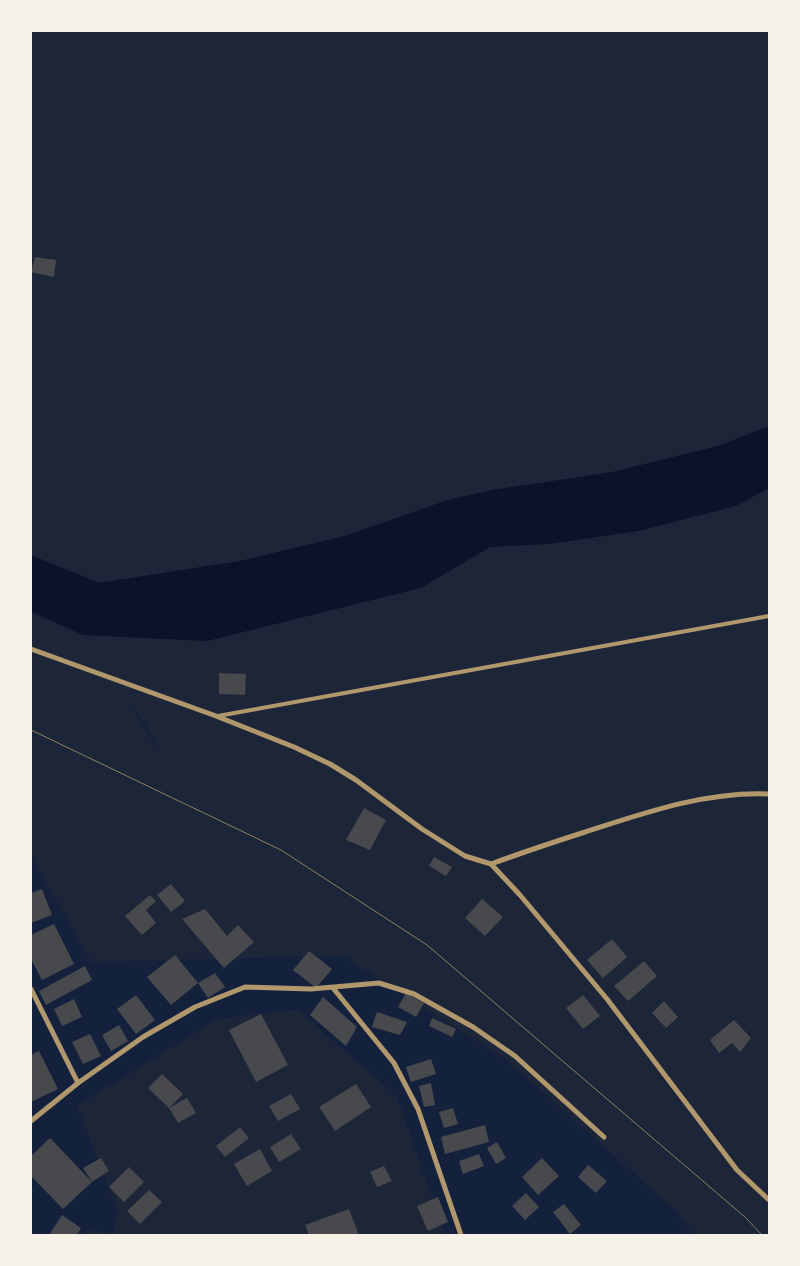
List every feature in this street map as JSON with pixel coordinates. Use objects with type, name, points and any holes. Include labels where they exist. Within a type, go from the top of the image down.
[{"type":"street","points":[[31,650],[216,716],[294,747],[330,764],[380,797],[422,829],[465,856],[491,864],[520,895],[607,999],[737,1170],[769,1200]]},
{"type":"street","points":[[491,864],[636,816],[675,806],[741,794],[769,794]]},
{"type":"street","points":[[31,1121],[78,1083],[144,1037],[195,1008],[245,987],[333,988],[379,983],[414,994],[473,1027],[515,1056],[604,1137]]},
{"type":"street","points":[[333,988],[394,1063],[418,1109],[461,1235]]},
{"type":"street","points":[[31,989],[78,1083]]},
{"type":"lane","points":[[216,716],[769,616]]},
{"type":"shaded area","points":[[31,31],[769,31],[769,1235],[693,1235],[675,1210],[509,1062],[343,956],[91,962],[31,857]],"holes":[[[448,500],[93,635],[55,566],[99,583],[240,561],[345,536]],[[132,705],[161,749],[148,735]]]},
{"type":"shaded area","points":[[769,426],[769,488],[736,506],[638,531],[549,544],[490,547],[421,588],[207,641],[83,635],[31,612],[31,555],[99,583],[240,561],[345,536],[448,500],[492,490],[612,472],[718,446]]},
{"type":"shaded area","points":[[297,1009],[397,1096],[445,1235],[83,1235],[85,1230],[113,1233],[117,1210],[77,1106],[217,1019]]},
{"type":"building","points":[[35,257],[56,260],[54,277],[31,272]]},
{"type":"building","points":[[219,673],[246,674],[245,695],[219,694]]},
{"type":"building","points":[[364,808],[386,820],[370,850],[346,840]]},
{"type":"building","points":[[434,857],[452,867],[446,876],[429,866]]},
{"type":"building","points":[[171,884],[185,901],[171,912],[157,895]]},
{"type":"building","points":[[42,889],[52,915],[31,923],[31,893]]},
{"type":"building","points":[[150,895],[156,901],[146,910],[156,923],[142,935],[125,916]]},
{"type":"building","points":[[482,899],[503,917],[485,936],[465,918]]},
{"type":"building","points":[[205,909],[227,936],[238,925],[254,942],[224,968],[182,919]]},
{"type":"building","points":[[54,924],[74,964],[42,980],[31,959],[31,935]]},
{"type":"building","points":[[612,939],[627,957],[603,978],[587,960]]},
{"type":"building","points":[[309,951],[332,969],[316,988],[293,970]]},
{"type":"building","points":[[175,955],[198,983],[171,1005],[147,977]]},
{"type":"building","points":[[644,961],[657,976],[628,1001],[614,986]]},
{"type":"building","points":[[85,966],[92,980],[46,1005],[39,991]]},
{"type":"building","points":[[215,973],[225,987],[208,998],[198,983]]},
{"type":"building","points":[[406,993],[424,1003],[416,1017],[398,1007]]},
{"type":"building","points":[[136,995],[155,1020],[136,1034],[117,1009]]},
{"type":"building","points":[[583,995],[600,1016],[583,1029],[566,1008]]},
{"type":"building","points":[[323,997],[357,1027],[346,1046],[310,1015]]},
{"type":"building","points":[[74,999],[82,1017],[62,1026],[54,1009]]},
{"type":"building","points":[[664,1001],[678,1017],[666,1028],[652,1013]]},
{"type":"building","points":[[377,1012],[407,1022],[400,1035],[372,1027]]},
{"type":"building","points":[[261,1014],[288,1065],[256,1082],[229,1030]]},
{"type":"building","points":[[432,1018],[456,1029],[452,1037],[429,1026]]},
{"type":"building","points":[[734,1020],[751,1038],[740,1052],[732,1043],[719,1053],[710,1040]]},
{"type":"building","points":[[119,1025],[128,1041],[111,1051],[102,1035]]},
{"type":"building","points":[[90,1034],[101,1056],[83,1064],[72,1042]]},
{"type":"building","points":[[39,1051],[58,1089],[31,1102],[31,1055]]},
{"type":"building","points":[[431,1059],[436,1074],[411,1082],[406,1067]]},
{"type":"building","points":[[162,1074],[183,1094],[169,1108],[148,1088]]},
{"type":"building","points":[[431,1083],[435,1105],[424,1107],[419,1086]]},
{"type":"building","points":[[356,1084],[371,1107],[335,1131],[319,1107]]},
{"type":"building","points":[[291,1094],[300,1109],[278,1121],[269,1106]]},
{"type":"building","points":[[187,1098],[196,1113],[178,1123],[169,1108]]},
{"type":"building","points":[[453,1108],[458,1124],[444,1128],[439,1112]]},
{"type":"building","points":[[485,1125],[489,1142],[445,1154],[441,1137]]},
{"type":"building","points":[[240,1127],[249,1138],[225,1157],[216,1146]]},
{"type":"building","points":[[291,1134],[301,1149],[279,1162],[270,1147]]},
{"type":"building","points":[[50,1138],[92,1182],[63,1209],[31,1176],[31,1156]]},
{"type":"building","points":[[497,1142],[506,1158],[496,1164],[487,1148]]},
{"type":"building","points":[[260,1149],[272,1171],[247,1186],[234,1164]]},
{"type":"building","points":[[479,1154],[484,1166],[463,1174],[459,1161]]},
{"type":"building","points":[[101,1158],[109,1171],[92,1182],[83,1168]]},
{"type":"building","points":[[542,1158],[559,1176],[538,1195],[522,1177]]},
{"type":"building","points":[[588,1165],[607,1181],[596,1193],[578,1177]]},
{"type":"building","points":[[384,1166],[392,1181],[377,1187],[370,1172]]},
{"type":"building","points":[[129,1167],[144,1182],[124,1202],[109,1187]]},
{"type":"building","points":[[149,1190],[162,1202],[140,1224],[127,1211]]},
{"type":"building","points":[[526,1193],[539,1207],[525,1220],[512,1206]]},
{"type":"building","points":[[438,1197],[448,1222],[428,1231],[417,1206]]},
{"type":"building","points":[[564,1204],[581,1225],[570,1234],[553,1212]]},
{"type":"building","points":[[349,1209],[359,1235],[309,1235],[305,1225]]},
{"type":"building","points":[[62,1215],[81,1228],[77,1235],[49,1235]]},
{"type":"tram line","points":[[31,730],[281,850],[427,945],[745,1217],[762,1235]]}]
